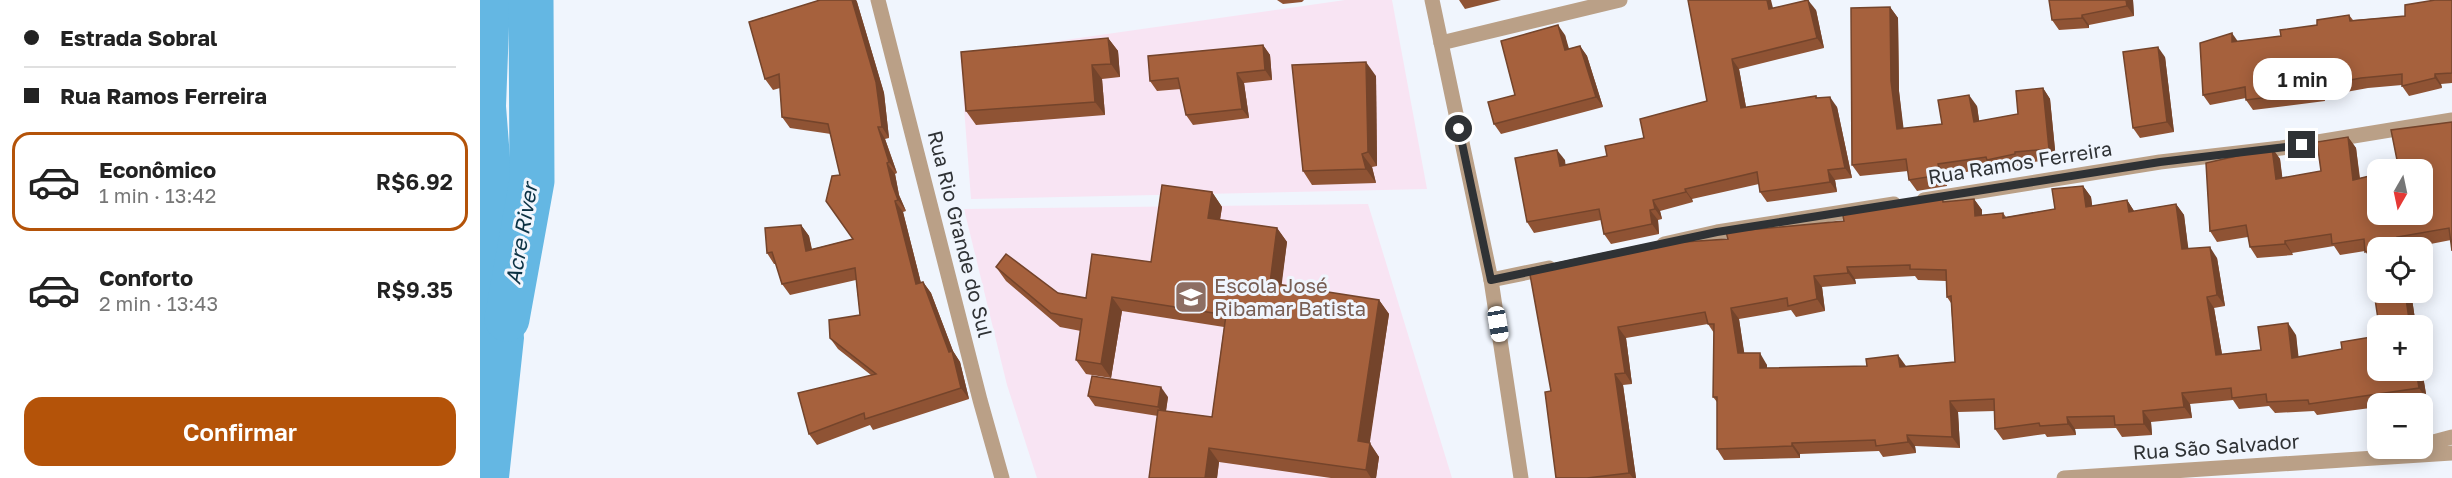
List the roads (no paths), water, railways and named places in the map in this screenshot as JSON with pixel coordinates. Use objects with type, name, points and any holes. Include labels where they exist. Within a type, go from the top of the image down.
[{"type":"street","name":"Rua Rio Grande do Sul","points":[[879,0],[980,400],[1002,478]]},
{"type":"street","points":[[1432,0],[1491,280],[1521,478]]},
{"type":"street","points":[[1441,43],[1620,0]]},
{"type":"street","name":"Rua Ramos Ferreira","points":[[1649,247],[1717,232],[2160,162],[2281,148],[2452,120]]},
{"type":"street","points":[[1491,280],[1559,266]]},
{"type":"street","points":[[2433,442],[2452,437]]},
{"type":"street","points":[[2433,454],[2452,453]]},
{"type":"street","name":"Rua São Salvador","points":[[2064,478],[2367,458]]},
{"type":"water","name":"Acre River","points":[[480,0],[510,0],[506,106],[524,338],[509,478],[480,478]]},
{"type":"waterway","name":"Acre River","points":[[507,319],[532,181],[531,0]]},
{"type":"place","name":"Escola José Ribamar Batista","points":[[1191,297]]}]
